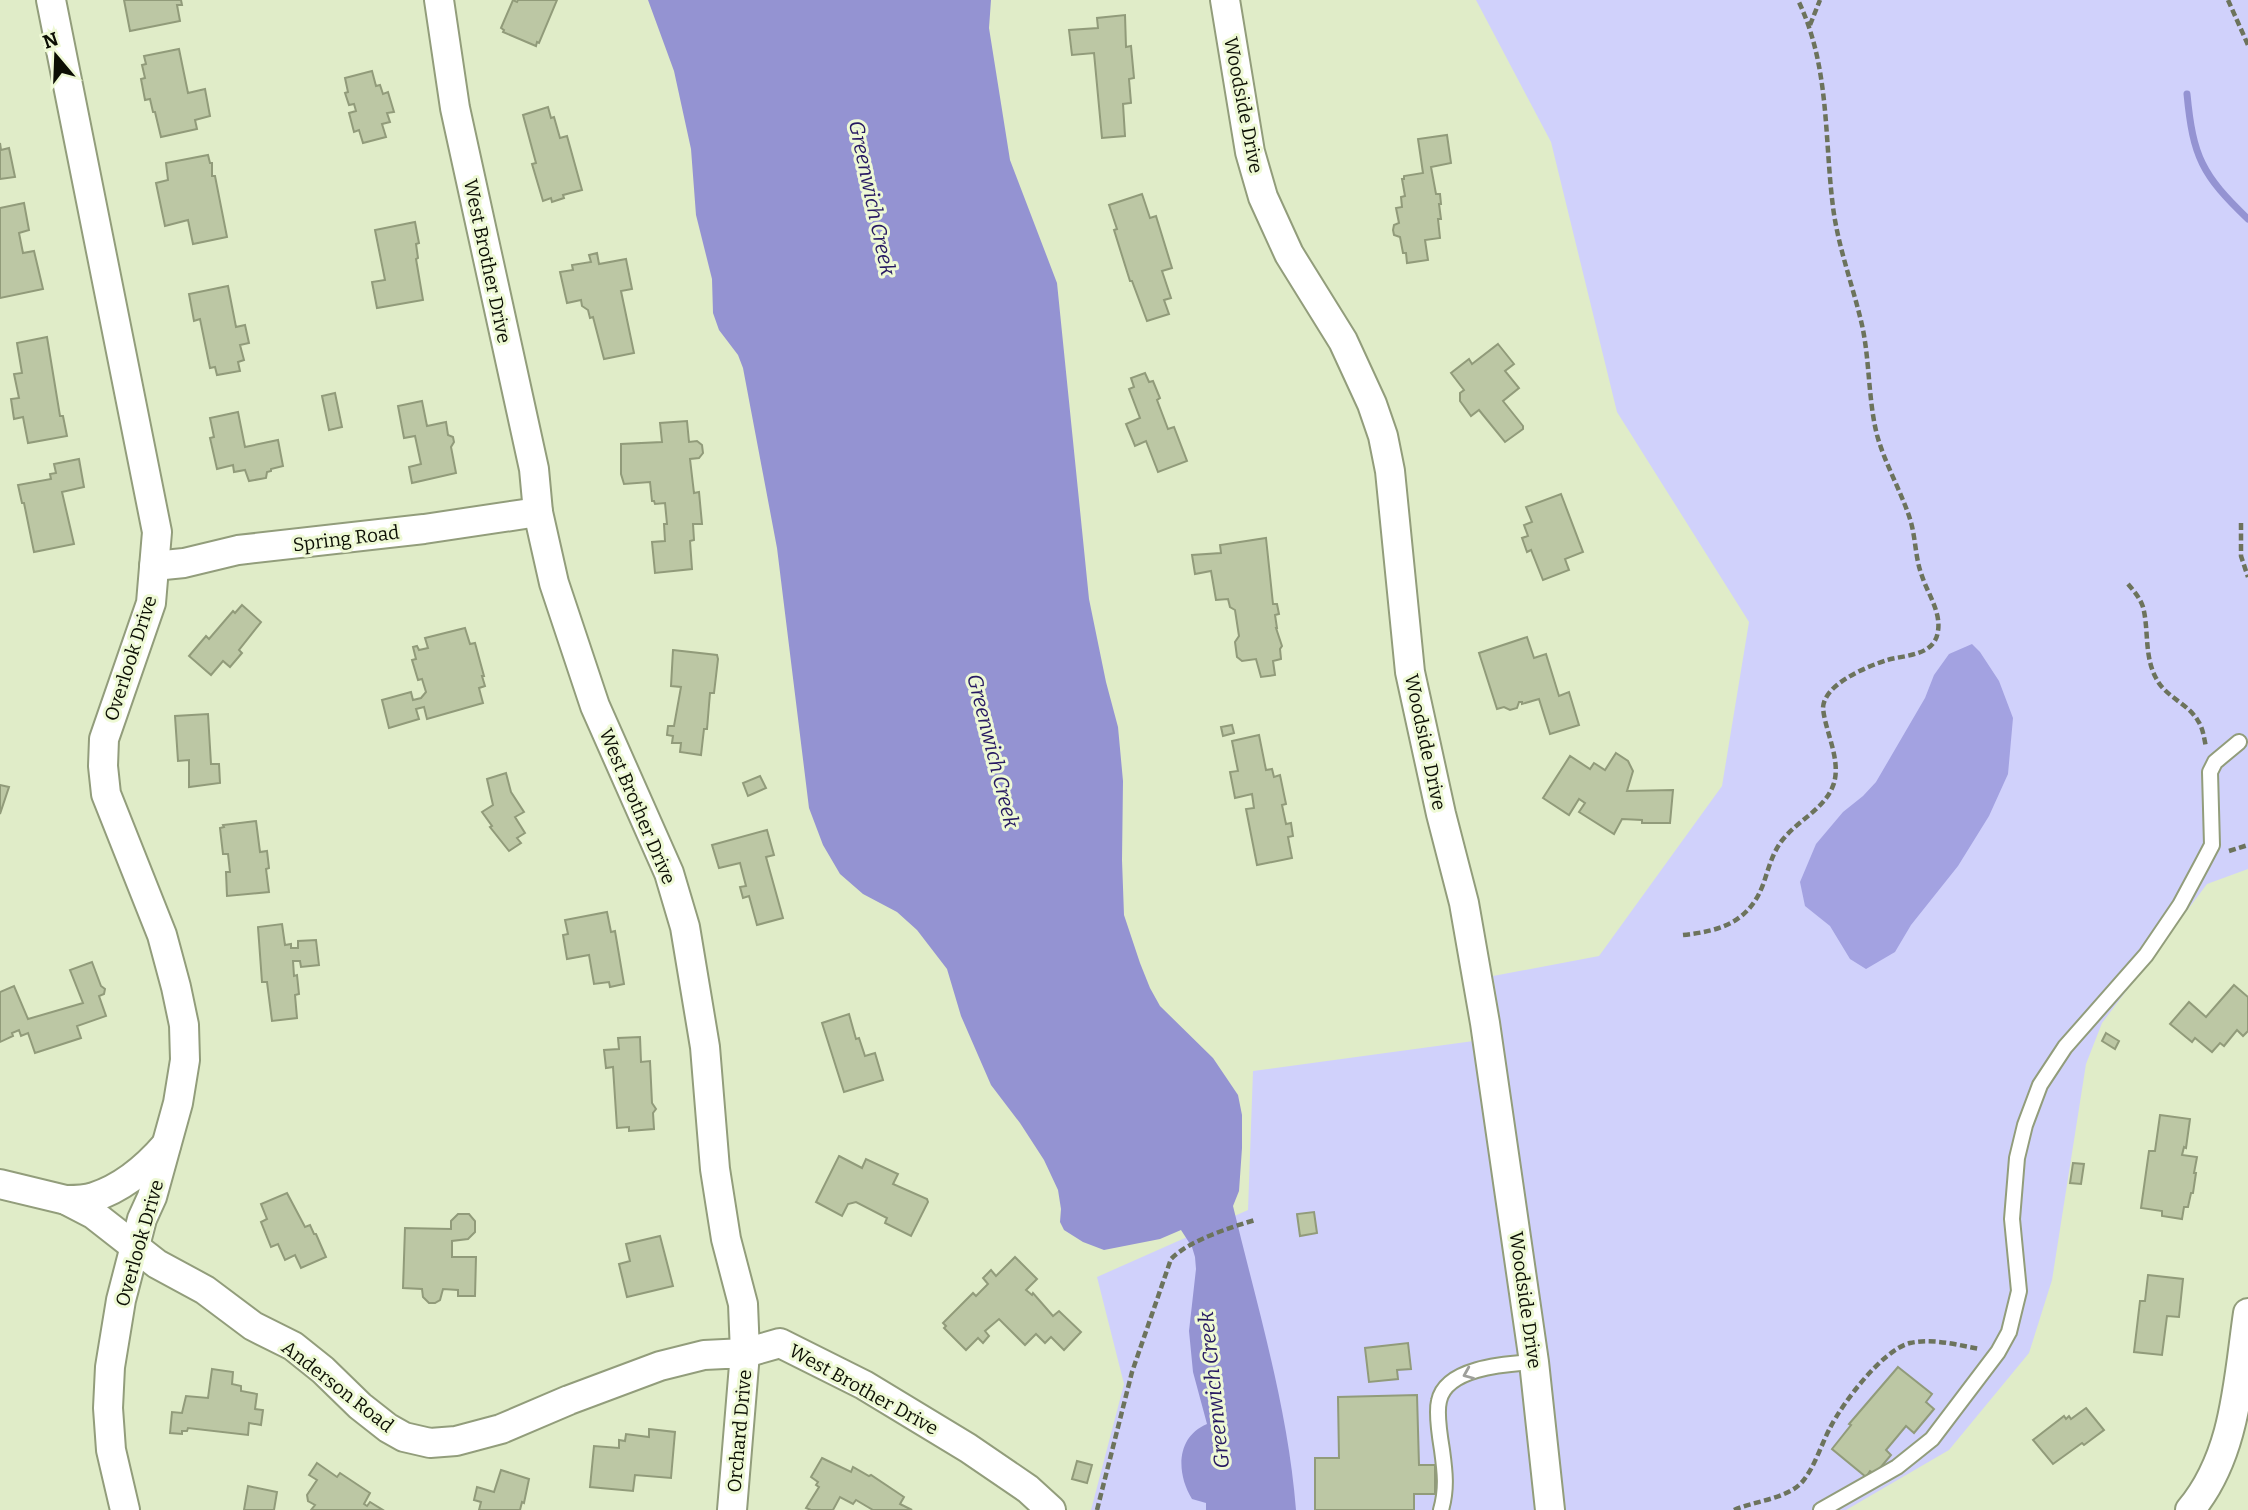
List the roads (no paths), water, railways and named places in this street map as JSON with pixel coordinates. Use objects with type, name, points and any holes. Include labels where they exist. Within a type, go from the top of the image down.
[{"type":"street","name":"Overlook Drive","points":[[51,0],[157,532],[151,603],[104,739],[106,794],[162,935],[184,1025],[185,1060],[178,1103],[152,1197],[134,1247],[121,1300],[110,1367],[108,1408],[111,1450],[125,1510]]},
{"type":"street","name":"West Brother Drive","points":[[439,0],[455,108],[534,469],[538,512],[554,583],[595,706],[669,873],[685,927],[705,1047],[715,1169],[726,1239],[743,1304],[745,1353],[780,1343],[864,1385],[968,1448],[1028,1489],[1051,1510]]},
{"type":"street","name":"Woodside Drive","points":[[1225,0],[1250,152],[1263,197],[1289,254],[1343,341],[1372,404],[1383,436],[1390,471],[1410,672],[1464,904],[1485,1023],[1534,1362],[1550,1510]]},
{"type":"street","name":"Spring Road","points":[[154,566],[184,564],[238,550],[425,529],[538,512]]},
{"type":"street","name":"Overlook Drive","points":[[66,1200],[92,1198],[110,1190],[150,1163],[167,1143]]},
{"type":"street","name":"Anderson Road","points":[[0,1184],[66,1200],[93,1214],[157,1264],[205,1290],[253,1326],[293,1346],[388,1429],[404,1437],[430,1443],[456,1441],[501,1429],[569,1399],[660,1366],[704,1355],[745,1353]]},
{"type":"street","points":[[2190,1510],[2211,1480],[2225,1446],[2236,1396],[2248,1313]]},
{"type":"street","name":"Orchard Drive","points":[[732,1510],[745,1353]]},
{"type":"lane","points":[[1821,1510],[1897,1467],[1932,1439],[2009,1332],[2019,1291],[2012,1219],[2017,1158],[2025,1125],[2040,1085],[2065,1047],[2146,955],[2180,905],[2212,845],[2210,772],[2215,762],[2239,742]]},
{"type":"lane","points":[[1441,1510],[1447,1483],[1441,1443],[1439,1400],[1449,1383],[1490,1366],[1534,1362]]},
{"type":"water","name":"Greenwich Creek","points":[[648,0],[991,0],[989,28],[1010,160],[1057,283],[1089,599],[1118,727],[1123,781],[1124,915],[1140,963],[1160,1006],[1213,1058],[1238,1095],[1242,1115],[1242,1148],[1239,1191],[1233,1206],[1279,1395],[1296,1510],[1206,1510],[1206,1503],[1192,1499],[1183,1478],[1184,1447],[1197,1430],[1207,1424],[1193,1372],[1189,1331],[1196,1269],[1192,1247],[1181,1230],[1160,1239],[1104,1250],[1083,1242],[1064,1230],[1060,1222],[1058,1190],[1044,1160],[991,1085],[961,1016],[947,969],[917,930],[897,912],[863,894],[840,874],[823,845],[809,808],[777,548],[743,368],[738,355],[719,330],[713,313],[712,279],[696,215],[691,149],[674,71]]},
{"type":"waterway","points":[[2187,94],[2189,116],[2202,164],[2220,190],[2248,219]]}]
